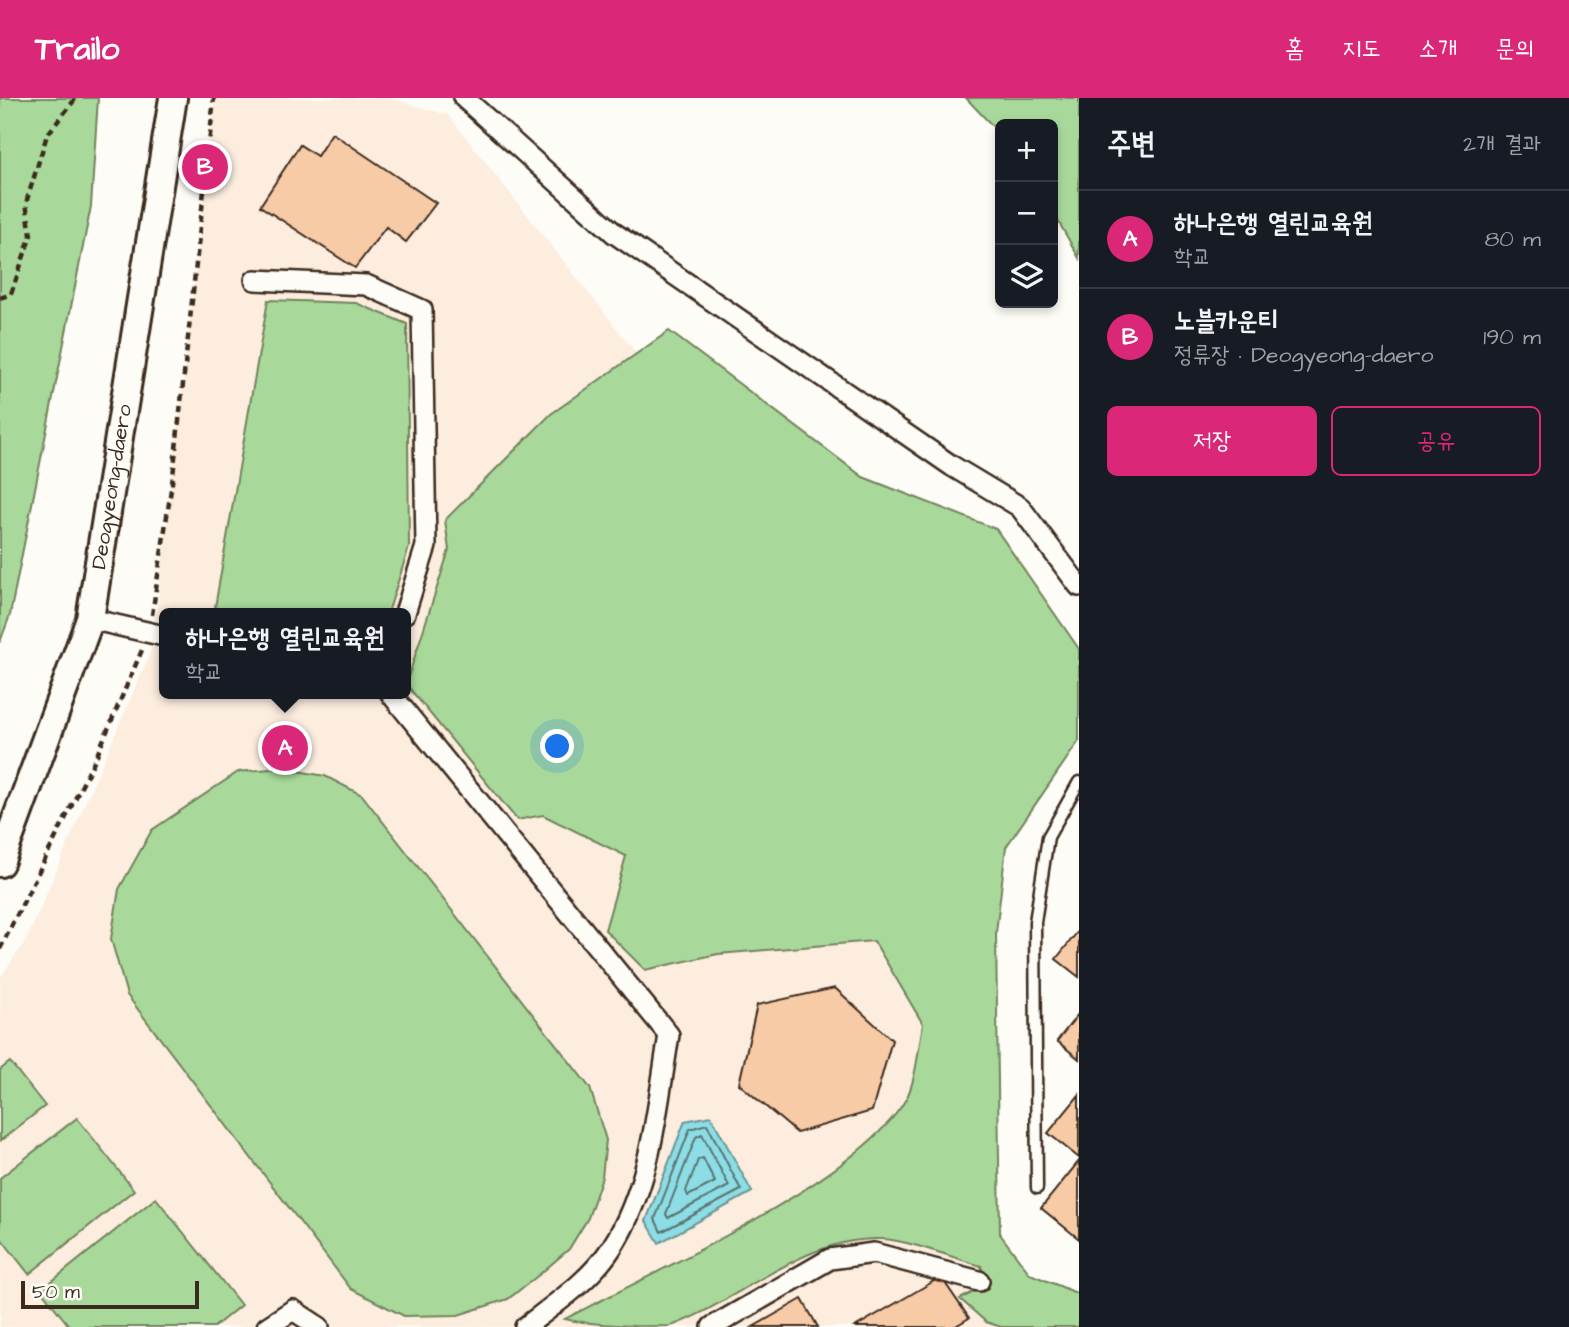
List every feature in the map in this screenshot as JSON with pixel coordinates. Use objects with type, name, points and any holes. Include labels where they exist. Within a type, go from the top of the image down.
[{"type":"main road","name":"Deogyeong-daero","points":[[0,863],[90,619],[173,98]]},
{"type":"street","points":[[464,98],[614,233],[952,466],[1020,507],[1079,586]]},
{"type":"street","points":[[255,280],[366,285],[422,310],[426,546],[407,608]]},
{"type":"street","points":[[90,619],[157,634]]},
{"type":"street","points":[[395,699],[669,1035],[646,1171],[612,1248],[570,1293],[525,1327]]},
{"type":"street","points":[[712,1327],[830,1259],[874,1254],[979,1281]]},
{"type":"street","points":[[267,1327],[293,1310],[319,1327]]},
{"type":"lane","points":[[1037,1188],[1035,922],[1048,837],[1079,782]]},
{"type":"path","points":[[0,298],[11,294],[23,263],[31,235],[26,203],[47,135],[76,98]]},
{"type":"path","points":[[160,608],[214,98]]},
{"type":"path","points":[[0,949],[157,634],[159,614]]},
{"type":"shaded area","points":[[215,98],[388,98],[448,115],[637,354],[552,413],[545,814],[628,855],[720,954],[876,940],[924,1023],[909,1094],[878,1136],[842,1163],[982,1265],[989,1284],[962,1298],[1005,1327],[0,1327],[0,978],[27,939],[153,646]]},
{"type":"green space","points":[[0,98],[98,98],[91,206],[10,615],[0,642]]},
{"type":"green space","points":[[966,98],[1079,98],[1079,258],[1058,221],[1058,119],[995,119],[995,129]]},
{"type":"green space","points":[[268,300],[356,303],[407,324],[409,547],[390,608],[215,608]]},
{"type":"green space","points":[[669,331],[863,477],[996,529],[1079,649],[1079,741],[1006,847],[996,933],[1000,1234],[1030,1274],[1079,1294],[1079,1327],[1001,1327],[986,1322],[960,1299],[987,1285],[981,1266],[918,1246],[882,1239],[853,1241],[799,1258],[697,1315],[671,1326],[603,1324],[565,1319],[752,1222],[847,1160],[883,1128],[907,1097],[915,1072],[923,1024],[874,941],[718,954],[645,970],[605,930],[626,856],[543,815],[517,820],[411,690],[411,668],[449,550],[445,520],[551,414]]},
{"type":"green space","points":[[281,768],[325,776],[362,795],[590,1088],[606,1140],[602,1177],[588,1218],[569,1249],[508,1299],[458,1315],[404,1316],[351,1289],[127,995],[111,939],[119,889],[152,830],[238,772]]},
{"type":"green space","points":[[10,1062],[45,1106],[0,1141],[0,1070]]},
{"type":"green space","points":[[77,1118],[134,1190],[29,1274],[0,1237],[0,1178]]},
{"type":"green space","points":[[156,1198],[241,1305],[214,1327],[70,1327],[41,1290]]},
{"type":"water","points":[[711,1116],[752,1192],[659,1243],[646,1221],[685,1121]]},
{"type":"building","points":[[332,133],[436,203],[406,242],[386,227],[355,268],[260,206],[300,145],[317,156]]},
{"type":"building","points":[[1079,930],[1079,977],[1056,959]]},
{"type":"building","points":[[835,988],[892,1040],[872,1111],[797,1133],[739,1084],[757,1005]]},
{"type":"building","points":[[1079,1013],[1079,1059],[1057,1041]]},
{"type":"building","points":[[1079,1095],[1079,1158],[1048,1133]]},
{"type":"building","points":[[1079,1161],[1079,1239],[1041,1208]]},
{"type":"building","points":[[941,1277],[969,1318],[954,1327],[855,1327]]},
{"type":"building","points":[[802,1299],[818,1327],[753,1327]]},
{"type":"place","name":"노블카운티","points":[[205,167]]},
{"type":"place","name":"하나은행 열린교육원","points":[[285,748]]}]
